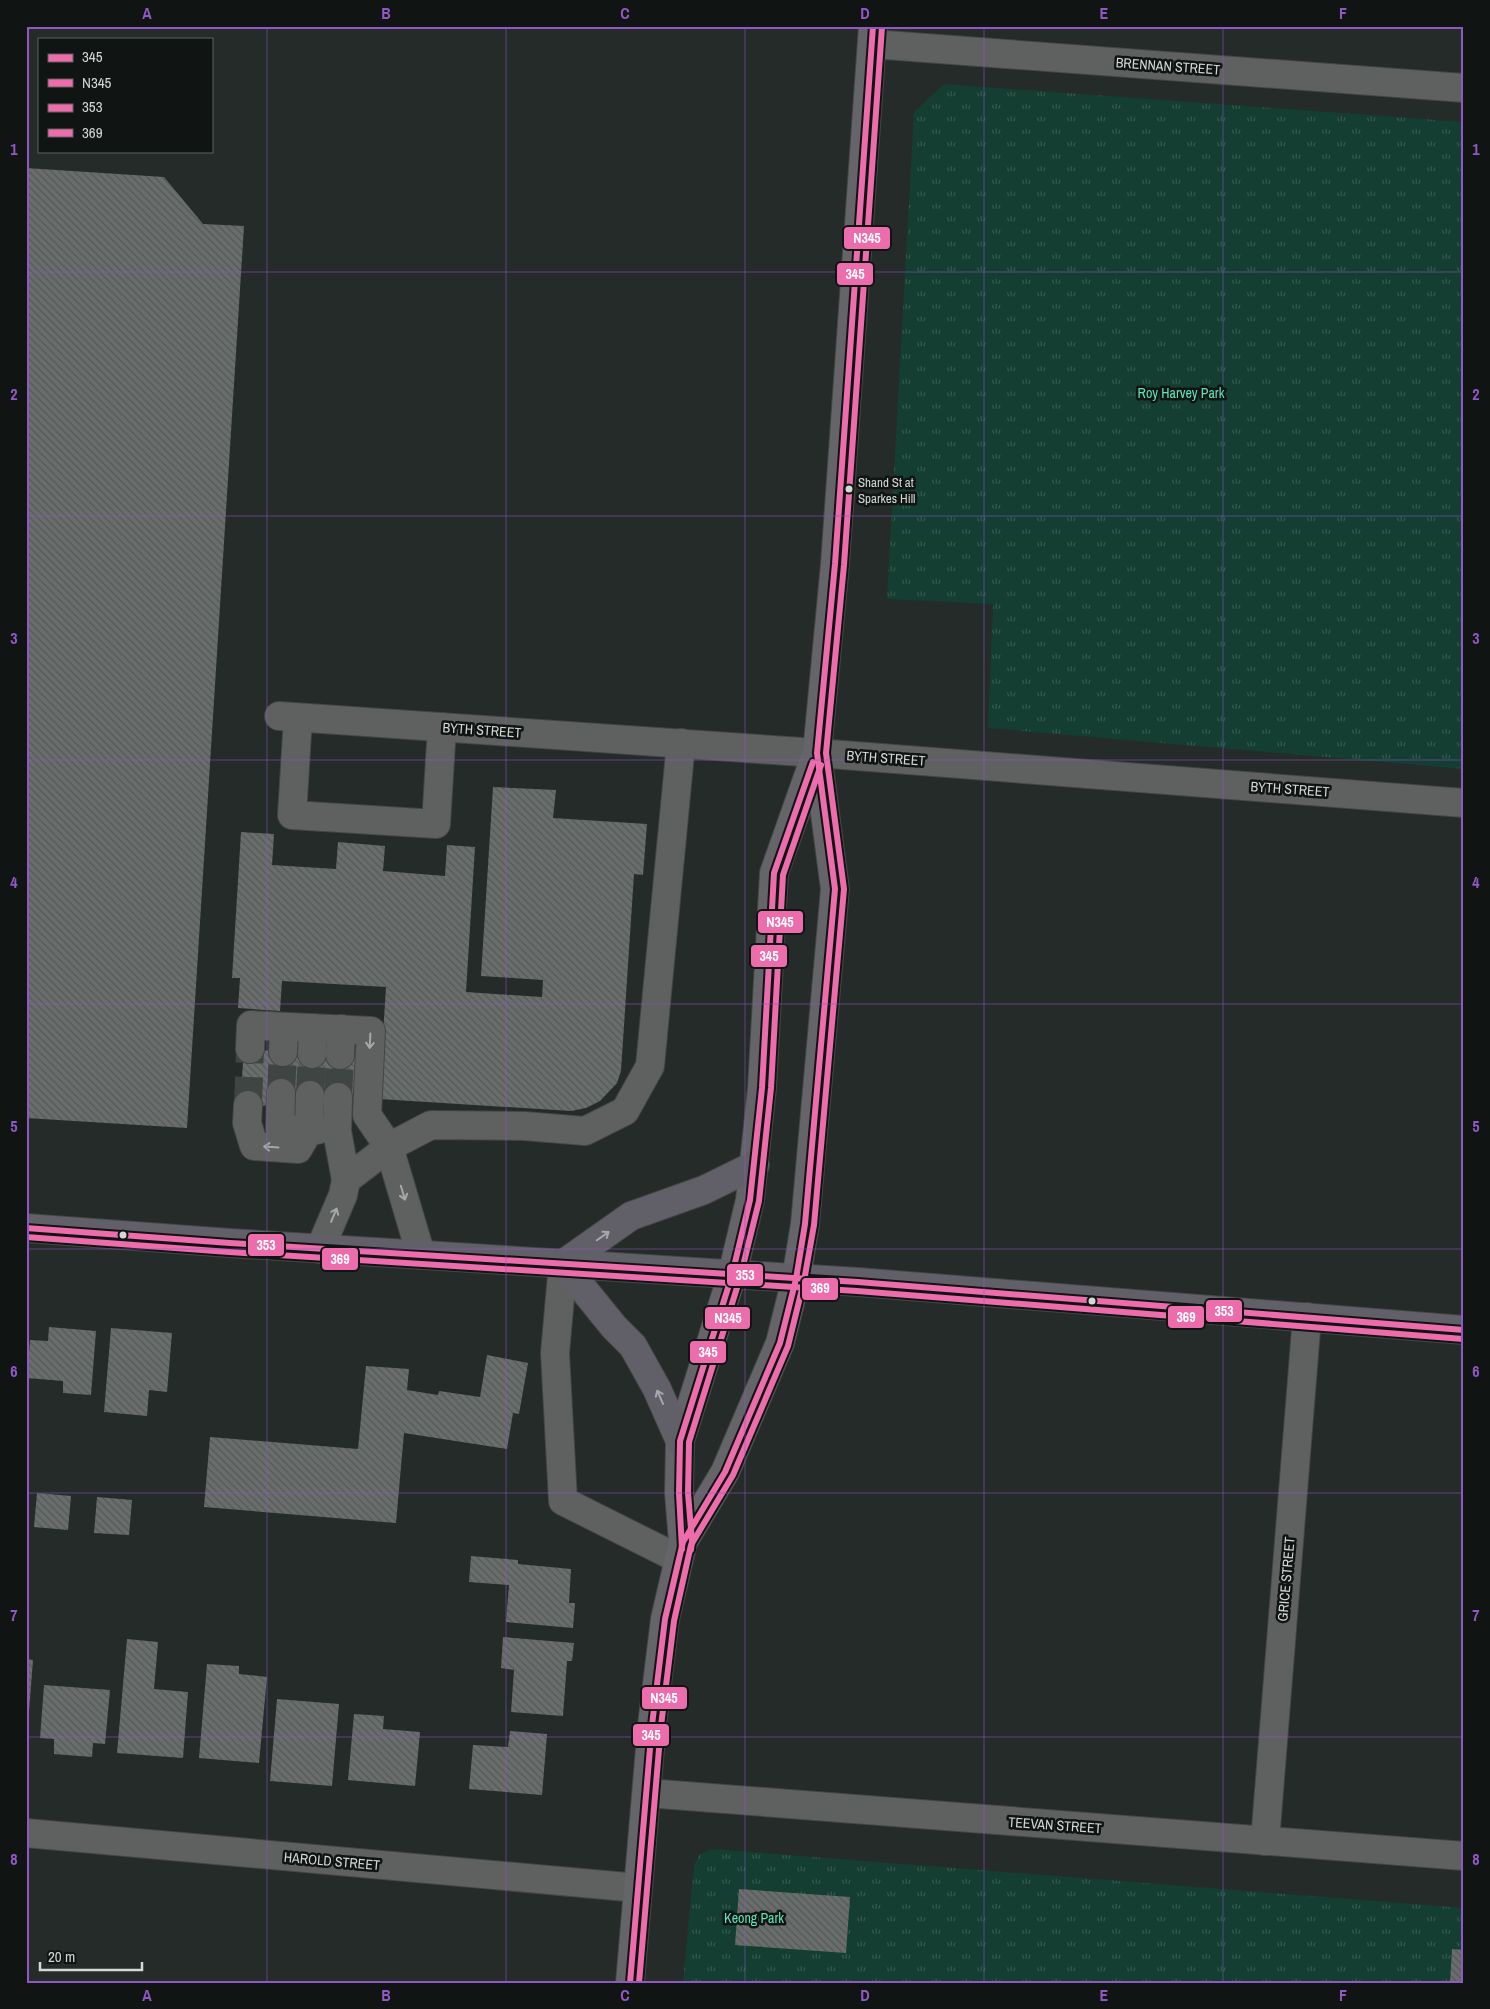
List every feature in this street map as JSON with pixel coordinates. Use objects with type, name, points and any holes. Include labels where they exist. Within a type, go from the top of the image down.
[{"type":"highway","points":[[564,1264],[631,1216],[704,1190],[754,1165]]},
{"type":"highway","points":[[26,1228],[320,1249],[796,1279],[1464,1330]]},
{"type":"highway","points":[[564,1264],[614,1327],[633,1346],[656,1389],[680,1441]]},
{"type":"main road","points":[[681,1550],[725,1472],[780,1342],[796,1279],[806,1209],[835,889],[817,753],[835,564],[872,35]]},
{"type":"main road","points":[[630,1983],[652,1725],[665,1620],[681,1550],[680,1441],[732,1275],[750,1200],[762,1088],[774,873],[817,753]]},
{"type":"street","name":"BRENNAN STREET","points":[[872,35],[1464,88]]},
{"type":"street","name":"BYTH STREET","points":[[442,727],[436,824],[292,815],[289,717],[442,727],[681,743],[1464,803]]},
{"type":"street","points":[[346,1180],[389,1147],[431,1125],[524,1126],[585,1131],[625,1111],[650,1066],[681,743]]},
{"type":"street","points":[[250,1049],[251,1025],[284,1039],[313,1041],[341,1042],[371,1031],[367,1115],[389,1147],[421,1255]]},
{"type":"street","points":[[281,1093],[280,1129],[336,1132],[367,1115]]},
{"type":"street","points":[[248,1105],[247,1124],[254,1146],[298,1149],[308,1130],[310,1095]]},
{"type":"street","points":[[320,1249],[343,1194],[346,1180],[336,1132],[338,1097]]},
{"type":"street","points":[[564,1264],[554,1353],[563,1501],[681,1550]]},
{"type":"street","name":"GRICE STREET","points":[[1265,1841],[1307,1317]]},
{"type":"street","name":"TEEVAN STREET","points":[[647,1793],[1464,1856]]},
{"type":"street","name":"HAROLD STREET","points":[[26,1833],[638,1888]]},
{"type":"green space","name":"Roy Harvey Park","points":[[944,84],[1464,122],[1464,769],[988,728],[993,604],[887,599],[914,112]]},
{"type":"green space","name":"Keong Park","points":[[712,1849],[1464,1908],[1464,1983],[683,1983],[694,1865],[700,1854]]},
{"type":"building","points":[[26,168],[164,177],[203,224],[244,226],[187,1128],[26,1118]]},
{"type":"building","points":[[493,787],[556,790],[553,818],[647,824],[643,875],[634,874],[621,1071],[617,1083],[600,1101],[586,1108],[571,1111],[379,1099],[386,987],[282,981],[280,1011],[238,1008],[240,978],[232,978],[241,832],[274,834],[272,865],[336,869],[338,842],[385,846],[383,871],[445,876],[447,845],[475,847],[466,992],[542,997],[543,980],[481,976]]},
{"type":"building","points":[[244,1049],[364,1057],[362,1098],[271,1092],[270,1106],[240,1104]]},
{"type":"building","points":[[49,1327],[96,1331],[91,1395],[63,1393],[63,1381],[27,1378],[30,1340],[48,1341]]},
{"type":"building","points":[[111,1328],[172,1333],[167,1392],[149,1390],[147,1416],[104,1412]]},
{"type":"building","points":[[487,1355],[528,1363],[519,1414],[513,1413],[507,1449],[404,1433],[396,1523],[204,1507],[210,1437],[358,1449],[366,1366],[409,1369],[407,1390],[438,1395],[439,1391],[480,1397]]},
{"type":"building","points":[[37,1493],[71,1496],[68,1530],[34,1527]]},
{"type":"building","points":[[97,1497],[132,1500],[129,1535],[94,1533]]},
{"type":"building","points":[[471,1556],[518,1560],[518,1564],[571,1569],[569,1603],[575,1603],[573,1628],[506,1622],[509,1585],[469,1582]]},
{"type":"building","points":[[503,1637],[574,1643],[572,1661],[567,1661],[563,1716],[511,1712],[514,1670],[501,1668]]},
{"type":"building","points":[[127,1639],[158,1642],[154,1689],[188,1692],[183,1758],[117,1753]]},
{"type":"building","points":[[26,1659],[33,1660],[28,1724],[26,1724]]},
{"type":"building","points":[[207,1664],[239,1666],[239,1674],[267,1677],[259,1763],[199,1758]]},
{"type":"building","points":[[44,1685],[110,1690],[105,1744],[93,1743],[92,1757],[54,1754],[54,1739],[40,1738]]},
{"type":"building","points":[[277,1699],[339,1704],[332,1786],[270,1781]]},
{"type":"building","points":[[354,1714],[384,1716],[383,1729],[420,1732],[415,1786],[348,1780]]},
{"type":"building","points":[[510,1731],[547,1734],[542,1795],[469,1789],[473,1745],[508,1747]]},
{"type":"building","points":[[739,1889],[850,1897],[846,1953],[735,1945]]},
{"type":"building","points":[[1452,1949],[1464,1950],[1464,1983],[1450,1983]]},
{"type":"tunnel","points":[[248,1105],[250,1049]]},
{"type":"tunnel","points":[[281,1093],[283,1052]]},
{"type":"tunnel","points":[[310,1095],[312,1054]]},
{"type":"tunnel","points":[[338,1097],[340,1055]]},
{"type":"transit line","name":"345","points":[[630,1983],[652,1725],[665,1619],[683,1542],[725,1472],[780,1343],[796,1279],[805,1224],[835,889],[817,753],[835,564],[873,26]]},
{"type":"transit line","name":"N345","points":[[639,1983],[661,1726],[674,1621],[691,1545],[733,1475],[788,1346],[804,1281],[814,1225],[844,889],[826,753],[844,565],[882,27]]},
{"type":"transit line","name":"345","points":[[682,1549],[679,1493],[680,1441],[732,1275],[750,1200],[762,1088],[774,873],[813,762]]},
{"type":"transit line","name":"N345","points":[[691,1550],[688,1493],[689,1442],[740,1278],[759,1201],[771,1088],[783,875],[821,765]]},
{"type":"transit line","name":"353","points":[[26,1228],[230,1243],[858,1282],[1464,1330]]},
{"type":"transit line","name":"369","points":[[26,1237],[229,1252],[857,1291],[1463,1339]]},
{"type":"place","name":"Shand St at Sparkes Hill","points":[[849,489]]}]
